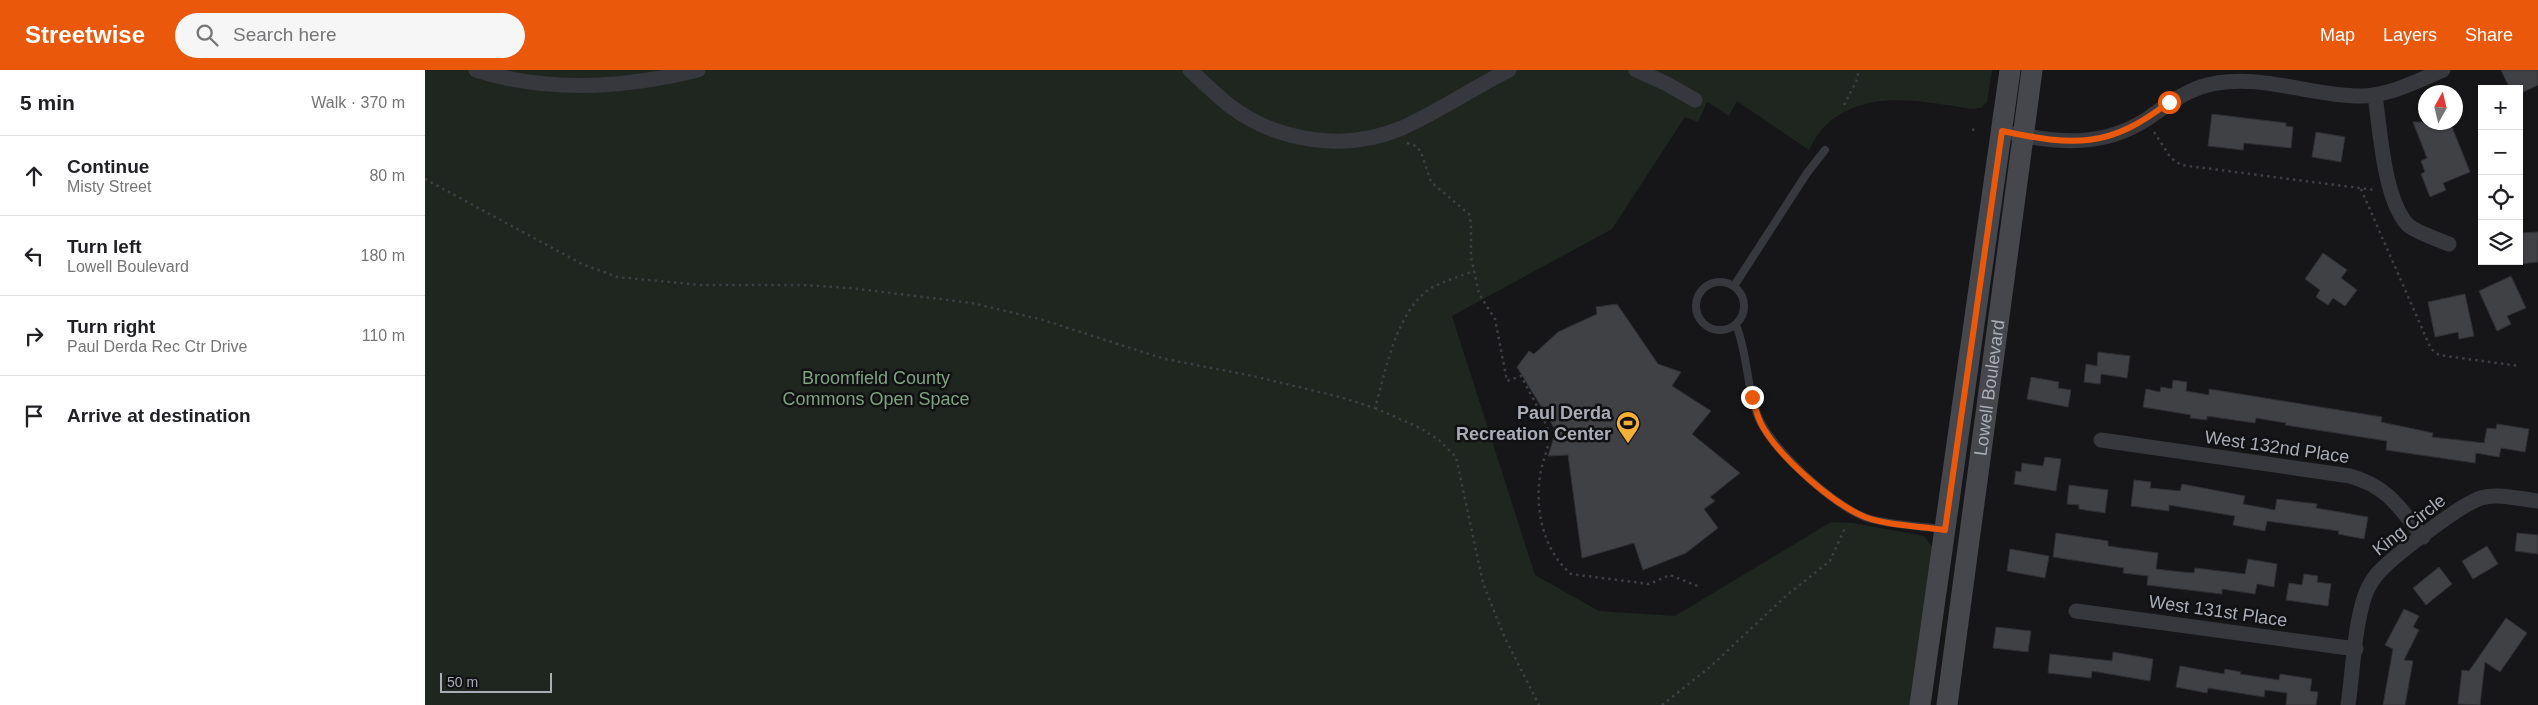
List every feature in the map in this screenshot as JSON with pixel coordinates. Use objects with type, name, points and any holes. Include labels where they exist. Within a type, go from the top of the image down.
[{"type":"main road","name":"Lowell Boulevard","points":[[1920,705],[2010,70]]},
{"type":"main road","name":"Lowell Boulevard","points":[[1947,705],[2032,70]]},
{"type":"main road","points":[[1945,530],[1952,530],[1959,535],[1961,543],[1953,608],[1955,643]]},
{"type":"street","points":[[475,70],[536,82],[595,86],[653,80],[698,70]]},
{"type":"street","points":[[1190,70],[1225,102],[1253,121],[1298,137],[1337,141],[1364,138],[1400,129],[1509,70]]},
{"type":"street","points":[[1636,70],[1667,84],[1695,100]]},
{"type":"street","points":[[2002,131],[2056,141],[2093,140],[2111,137],[2145,120],[2184,94],[2216,83],[2249,82],[2346,95],[2375,95],[2400,88],[2443,70]]},
{"type":"street","points":[[2375,95],[2386,169],[2392,192],[2408,225],[2449,244]]},
{"type":"street","name":"West 132nd Place","points":[[2101,440],[2367,480],[2394,500],[2423,536]]},
{"type":"street","name":"King Circle","points":[[2348,705],[2360,615],[2365,595],[2372,581],[2384,567],[2461,508],[2480,499],[2491,497],[2538,501]]},
{"type":"street","name":"West 131st Place","points":[[2076,611],[2356,649]]},
{"type":"lane","points":[[1734,286],[1807,173],[1825,150]]},
{"type":"lane","points":[[1726,282],[1734,286],[1740,291],[1744,306],[1741,320],[1736,325],[1721,330],[1706,326],[1697,313],[1696,304],[1702,289],[1710,284],[1726,282]]},
{"type":"lane","points":[[1736,325],[1743,345],[1750,389],[1763,429],[1799,468],[1842,504],[1867,518],[1945,530]]},
{"type":"path","points":[[1844,105],[1856,82],[1859,70]]},
{"type":"path","points":[[1973,131],[1974,124]]},
{"type":"path","points":[[2151,129],[2171,158],[2181,165],[2392,192]]},
{"type":"path","points":[[1407,143],[1416,146],[1421,152],[1431,182],[1469,214],[1471,223],[1471,257],[1479,294],[1495,320],[1507,381],[1521,376],[1550,433],[1540,475],[1537,505],[1545,532],[1556,557],[1571,574],[1649,584],[1670,575],[1700,587]]},
{"type":"path","points":[[425,179],[582,264],[617,278],[701,285],[803,285],[850,288],[972,303],[1043,320],[1165,359],[1262,378],[1340,397],[1375,408],[1420,428],[1439,440],[1456,457],[1483,583],[1504,636],[1539,705]]},
{"type":"path","points":[[2361,189],[2431,349],[2439,355],[2519,366]]},
{"type":"path","points":[[1375,408],[1388,361],[1405,316],[1417,300],[1432,288],[1474,271]]},
{"type":"path","points":[[1662,705],[1710,667],[1787,595],[1830,561],[1845,528]]},
{"type":"green space","name":"Broomfield County Commons Open Space","points":[[425,70],[1992,70],[1987,102],[1981,108],[1972,109],[1934,103],[1895,100],[1857,106],[1840,114],[1824,127],[1809,150],[1737,101],[1729,116],[1707,102],[1698,122],[1685,117],[1612,229],[1452,316],[1535,575],[1599,611],[1675,616],[1831,522],[1853,523],[1924,536],[1933,548],[1911,705],[425,705]]},
{"type":"building","points":[[2501,70],[2538,70],[2538,85],[2523,92],[2523,85],[2508,85]]},
{"type":"building","points":[[2212,114],[2286,123],[2286,126],[2293,127],[2291,148],[2244,143],[2243,150],[2208,146]]},
{"type":"building","points":[[2413,122],[2418,122],[2418,130],[2453,130],[2470,172],[2443,183],[2446,190],[2430,197],[2421,174],[2425,172],[2421,161],[2427,158]]},
{"type":"building","points":[[2316,132],[2345,137],[2341,162],[2312,157]]},
{"type":"building","points":[[2538,232],[2538,262],[2523,264],[2523,233]]},
{"type":"building","points":[[2323,253],[2347,270],[2341,278],[2357,290],[2345,306],[2333,298],[2328,305],[2316,297],[2320,290],[2305,279]]},
{"type":"building","points":[[2511,276],[2526,308],[2507,316],[2511,324],[2497,331],[2479,291]]},
{"type":"building","points":[[2465,294],[2474,336],[2459,339],[2458,332],[2435,337],[2428,302]]},
{"type":"building","name":"Paul Derda Recreation Center","points":[[1617,304],[1658,364],[1681,372],[1672,386],[1711,411],[1692,434],[1740,473],[1710,497],[1715,501],[1704,509],[1718,528],[1686,553],[1643,570],[1634,543],[1582,558],[1568,455],[1548,456],[1556,431],[1517,367],[1529,351],[1534,354],[1558,332],[1597,314],[1596,307]]},
{"type":"building","points":[[2098,352],[2130,356],[2127,378],[2101,374],[2100,384],[2084,382],[2086,364],[2097,366]]},
{"type":"building","points":[[2031,377],[2059,382],[2058,388],[2071,390],[2068,407],[2027,399]]},
{"type":"building","points":[[2173,380],[2187,382],[2186,391],[2209,395],[2209,389],[2382,417],[2381,422],[2433,433],[2432,437],[2484,443],[2487,428],[2496,429],[2497,424],[2529,429],[2525,452],[2501,448],[2499,457],[2476,453],[2475,463],[2386,450],[2387,441],[2285,425],[2286,423],[2256,418],[2255,423],[2207,416],[2207,420],[2190,418],[2191,415],[2143,407],[2146,389],[2160,392],[2161,387],[2172,389]]},
{"type":"building","points":[[2045,457],[2061,459],[2056,491],[2014,484],[2016,471],[2021,472],[2022,463],[2043,466]]},
{"type":"building","points":[[2134,480],[2151,482],[2150,488],[2180,491],[2182,484],[2245,496],[2243,504],[2275,510],[2277,499],[2317,504],[2316,508],[2368,517],[2364,539],[2338,534],[2339,531],[2267,521],[2265,531],[2233,525],[2235,516],[2169,505],[2169,511],[2131,506]]},
{"type":"building","points":[[2069,485],[2108,490],[2105,513],[2079,509],[2079,505],[2067,504]]},
{"type":"building","points":[[2056,533],[2108,541],[2108,546],[2158,553],[2156,569],[2194,573],[2195,568],[2245,574],[2248,559],[2277,564],[2274,587],[2257,584],[2255,594],[2222,589],[2222,594],[2147,585],[2148,576],[2123,573],[2124,568],[2053,557]]},
{"type":"building","points":[[2517,533],[2538,535],[2538,554],[2515,551]]},
{"type":"building","points":[[2487,546],[2498,564],[2473,579],[2462,561]]},
{"type":"building","points":[[2010,549],[2049,556],[2045,578],[2007,571]]},
{"type":"building","points":[[2439,567],[2452,584],[2426,605],[2413,588]]},
{"type":"building","points":[[2304,574],[2318,576],[2317,582],[2331,584],[2328,606],[2286,600],[2289,583],[2302,585]]},
{"type":"building","points":[[2404,609],[2419,616],[2413,627],[2419,630],[2404,660],[2413,661],[2405,705],[2383,705],[2393,649],[2385,645]]},
{"type":"building","points":[[2506,618],[2527,633],[2500,672],[2485,662],[2480,705],[2458,704],[2462,670],[2469,671]]},
{"type":"building","points":[[1996,627],[2031,631],[2028,652],[1993,648]]},
{"type":"building","points":[[2113,652],[2153,659],[2150,681],[2092,671],[2091,678],[2048,673],[2050,654],[2112,661]]},
{"type":"building","points":[[2180,666],[2224,674],[2225,669],[2241,672],[2240,674],[2279,680],[2280,674],[2312,679],[2310,691],[2318,692],[2316,705],[2286,705],[2287,693],[2265,690],[2264,697],[2208,688],[2207,693],[2176,687]]},
{"type":"place","name":"Paul Derda Recreation Center","points":[[1628,444]]},
{"type":"route","points":[[1752,397],[1763,429],[1799,468],[1842,504],[1867,518],[1945,530],[2002,131],[2056,141],[2075,142],[2111,137],[2145,120],[2169,102]]}]
